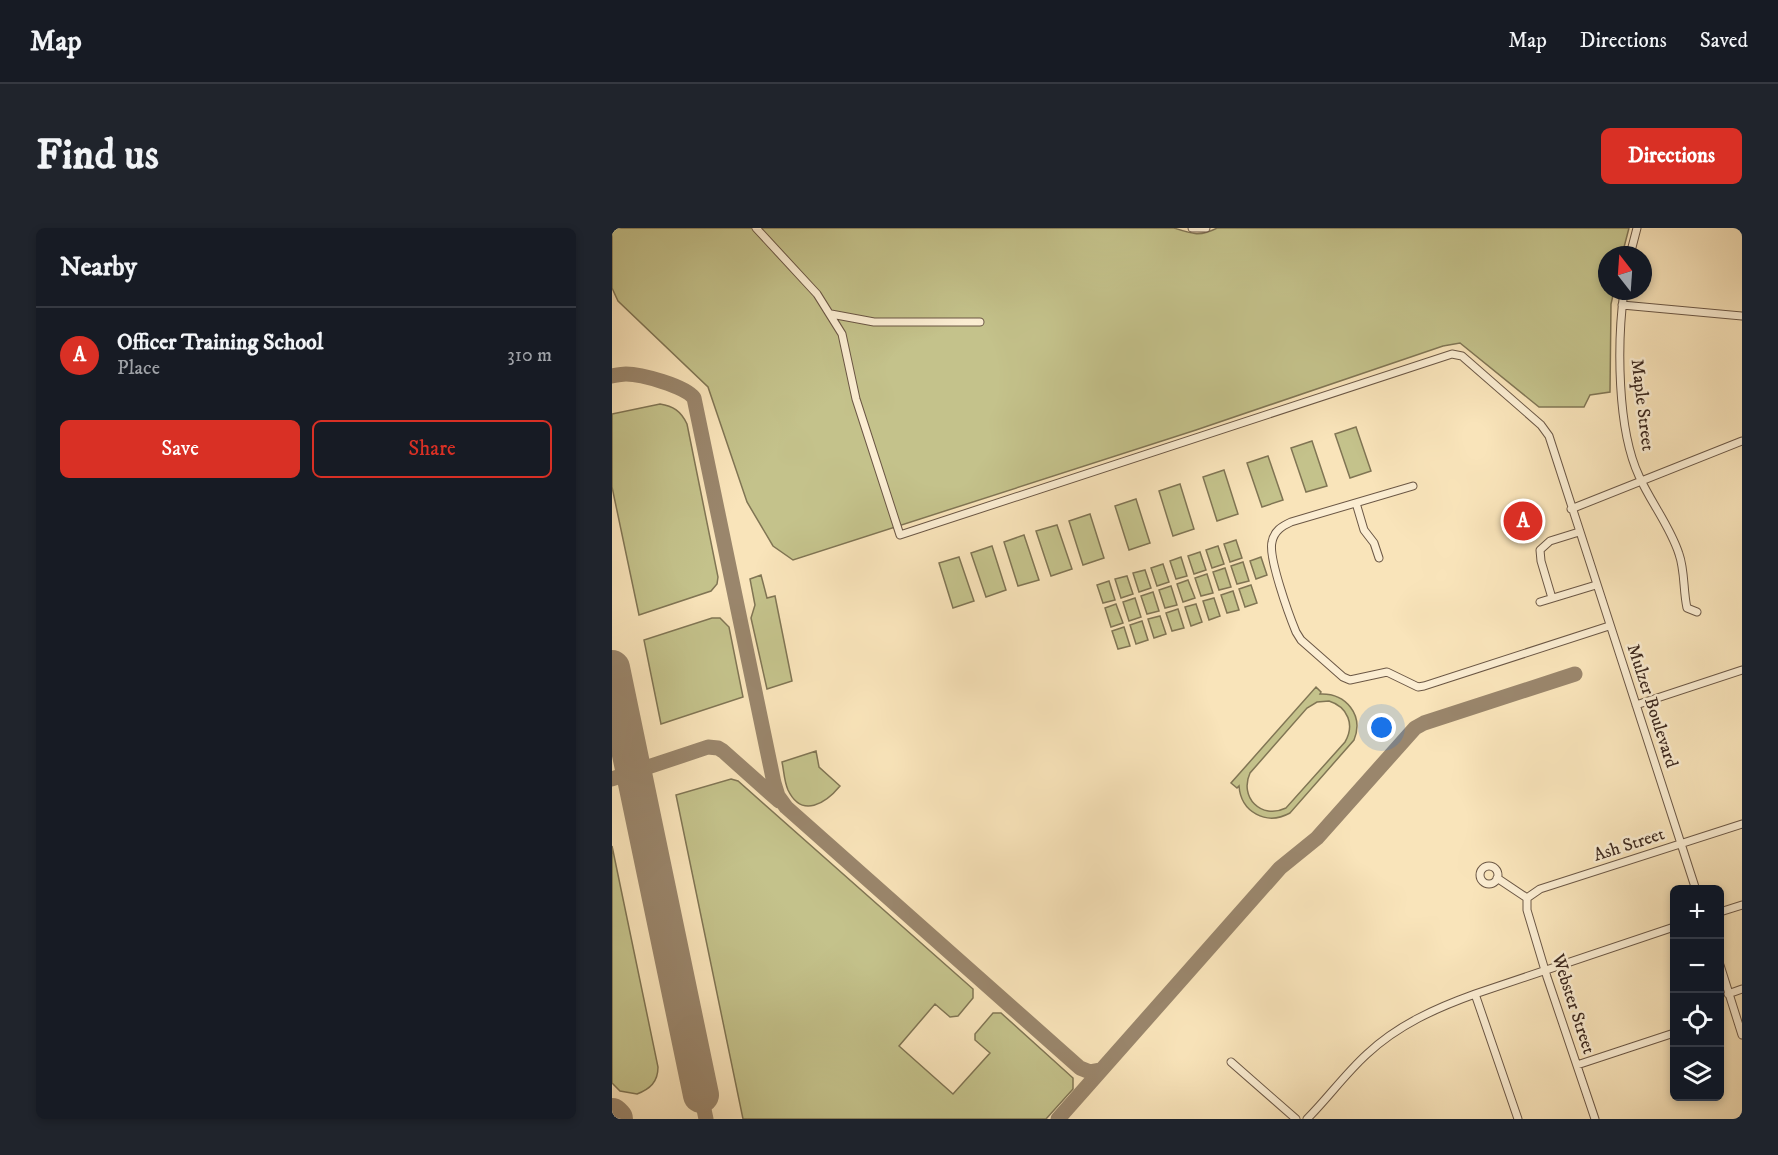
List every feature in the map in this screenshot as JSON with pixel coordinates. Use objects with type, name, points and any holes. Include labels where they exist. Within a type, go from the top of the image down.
[{"type":"street","points":[[756,228],[817,294],[831,314],[874,322],[980,322]]},
{"type":"street","points":[[1192,228],[1206,228]]},
{"type":"street","points":[[1632,246],[1637,228]]},
{"type":"street","name":"Maple Street","points":[[1623,300],[1620,344],[1622,397],[1630,446],[1641,481],[1679,552],[1688,608],[1697,612]]},
{"type":"street","points":[[1622,304],[1742,316]]},
{"type":"street","name":"Mulzer Boulevard","points":[[831,314],[844,340],[854,393],[900,536],[1456,354],[1486,376],[1545,428],[1551,441],[1571,509],[1694,885]]},
{"type":"street","points":[[1571,509],[1742,441]]},
{"type":"street","points":[[1413,486],[1285,525],[1276,533],[1271,550],[1298,636],[1347,679],[1359,680],[1387,672],[1418,687],[1424,686],[1610,626]]},
{"type":"street","points":[[1356,503],[1364,530],[1374,543],[1379,558]]},
{"type":"street","points":[[1552,598],[1540,550],[1550,541],[1579,532]]},
{"type":"street","points":[[1540,602],[1596,585]]},
{"type":"street","points":[[1636,705],[1742,670]]},
{"type":"street","name":"Ash Street","points":[[1527,898],[1540,889],[1742,824]]},
{"type":"street","points":[[1497,878],[1527,898]]},
{"type":"street","name":"Webster Street","points":[[1527,898],[1527,910],[1545,970],[1595,1119]]},
{"type":"street","points":[[1724,910],[1742,905]]},
{"type":"street","points":[[1307,1119],[1364,1056],[1406,1024],[1475,993],[1670,928]]},
{"type":"street","points":[[1724,981],[1742,1035]]},
{"type":"street","points":[[1728,994],[1742,989]]},
{"type":"street","points":[[1475,993],[1518,1119]]},
{"type":"street","points":[[1577,1065],[1670,1034]]},
{"type":"street","points":[[1231,1062],[1296,1119]]},
{"type":"shaded area","points":[[612,228],[1174,228],[1196,234],[1217,228],[1629,228],[1624,246],[1598,246],[1598,300],[1612,300],[1610,392],[1590,395],[1584,407],[1539,407],[1460,343],[1443,346],[1196,430],[793,560],[773,546],[747,502],[708,387],[618,301],[612,288]]},
{"type":"shaded area","points":[[660,404],[676,410],[687,424],[718,577],[717,584],[711,591],[639,615],[612,487],[612,414]]},
{"type":"shaded area","points":[[1356,427],[1371,471],[1350,478],[1335,434]]},
{"type":"shaded area","points":[[1312,441],[1327,486],[1306,492],[1291,448]]},
{"type":"shaded area","points":[[1268,456],[1283,500],[1262,507],[1247,463]]},
{"type":"shaded area","points":[[1224,470],[1238,514],[1217,521],[1203,477]]},
{"type":"shaded area","points":[[1180,484],[1194,529],[1173,536],[1159,491]]},
{"type":"shaded area","points":[[1136,499],[1150,543],[1129,550],[1115,506]]},
{"type":"shaded area","points":[[1090,514],[1104,558],[1083,565],[1069,521]]},
{"type":"shaded area","points":[[1057,525],[1072,569],[1051,576],[1036,531]]},
{"type":"shaded area","points":[[1024,535],[1039,580],[1018,586],[1004,542]]},
{"type":"shaded area","points":[[1236,540],[1242,558],[1230,562],[1224,544]]},
{"type":"shaded area","points":[[992,546],[1006,590],[986,597],[971,553]]},
{"type":"shaded area","points":[[1218,546],[1224,564],[1212,568],[1206,550]]},
{"type":"shaded area","points":[[1200,552],[1206,570],[1194,574],[1188,556]]},
{"type":"shaded area","points":[[959,557],[974,601],[953,608],[939,563]]},
{"type":"shaded area","points":[[1181,557],[1187,576],[1176,579],[1170,561]]},
{"type":"shaded area","points":[[1261,557],[1267,575],[1256,579],[1250,561]]},
{"type":"shaded area","points":[[1243,562],[1249,581],[1237,584],[1231,566]]},
{"type":"shaded area","points":[[1163,564],[1169,582],[1157,586],[1151,568]]},
{"type":"shaded area","points":[[1225,568],[1231,587],[1219,590],[1213,572]]},
{"type":"shaded area","points":[[1145,570],[1151,588],[1139,592],[1133,573]]},
{"type":"shaded area","points":[[1207,574],[1213,593],[1201,596],[1195,578]]},
{"type":"shaded area","points":[[761,575],[767,598],[775,596],[792,681],[767,689],[751,618],[755,605],[750,579]]},
{"type":"shaded area","points":[[1127,576],[1133,594],[1121,598],[1115,579]]},
{"type":"shaded area","points":[[1188,580],[1195,598],[1183,602],[1177,584]]},
{"type":"shaded area","points":[[1109,581],[1115,600],[1103,603],[1097,585]]},
{"type":"shaded area","points":[[1251,585],[1257,603],[1245,607],[1239,589]]},
{"type":"shaded area","points":[[1171,586],[1177,605],[1165,608],[1159,590]]},
{"type":"shaded area","points":[[1233,591],[1239,610],[1227,613],[1221,595]]},
{"type":"shaded area","points":[[1153,592],[1159,611],[1147,614],[1141,596]]},
{"type":"shaded area","points":[[1135,598],[1141,617],[1129,621],[1123,602]]},
{"type":"shaded area","points":[[1214,598],[1220,616],[1209,620],[1203,601]]},
{"type":"shaded area","points":[[1116,604],[1123,623],[1111,627],[1105,608]]},
{"type":"shaded area","points":[[1196,604],[1202,622],[1191,626],[1185,607]]},
{"type":"shaded area","points":[[1178,609],[1184,628],[1172,631],[1166,613]]},
{"type":"shaded area","points":[[1160,616],[1166,634],[1154,638],[1148,619]]},
{"type":"shaded area","points":[[712,618],[720,618],[729,627],[743,697],[661,724],[644,640]]},
{"type":"shaded area","points":[[1142,621],[1148,640],[1136,644],[1130,625]]},
{"type":"shaded area","points":[[1124,627],[1130,646],[1118,649],[1112,631]]},
{"type":"shaded area","points":[[1316,687],[1321,692],[1320,694],[1338,697],[1350,707],[1357,722],[1354,740],[1290,813],[1272,818],[1256,814],[1244,803],[1239,786],[1237,788],[1231,783]],"holes":[[[1329,701],[1336,704],[1348,717],[1349,729],[1345,742],[1286,808],[1268,811],[1254,804],[1247,790],[1250,773],[1307,708],[1317,702]]]},
{"type":"shaded area","points":[[816,751],[819,767],[840,786],[828,798],[807,806],[794,799],[788,790],[782,762]]},
{"type":"shaded area","points":[[731,779],[738,781],[973,989],[973,998],[958,1016],[950,1017],[935,1004],[899,1046],[953,1094],[990,1053],[975,1040],[975,1034],[993,1013],[1001,1013],[1073,1078],[1073,1089],[1046,1119],[743,1119],[676,795]]},
{"type":"shaded area","points":[[612,846],[658,1067],[657,1077],[652,1084],[637,1094],[620,1091],[612,1083]]},
{"type":"taxiway","points":[[612,376],[626,374],[652,378],[682,389],[694,398],[778,796],[786,807],[1080,1068],[1090,1072],[1101,1070]]},
{"type":"taxiway","points":[[1058,1119],[1280,868],[1317,838],[1415,728],[1424,723],[1575,674]]},
{"type":"taxiway","points":[[612,779],[708,747],[718,748],[779,801]]},
{"type":"taxiway","points":[[701,1095],[706,1119]]},
{"type":"runway","points":[[612,668],[701,1095]]},
{"type":"runway","points":[[612,1116],[615,1119]]},
{"type":"place","name":"Officer Training School","points":[[1523,521]]}]
